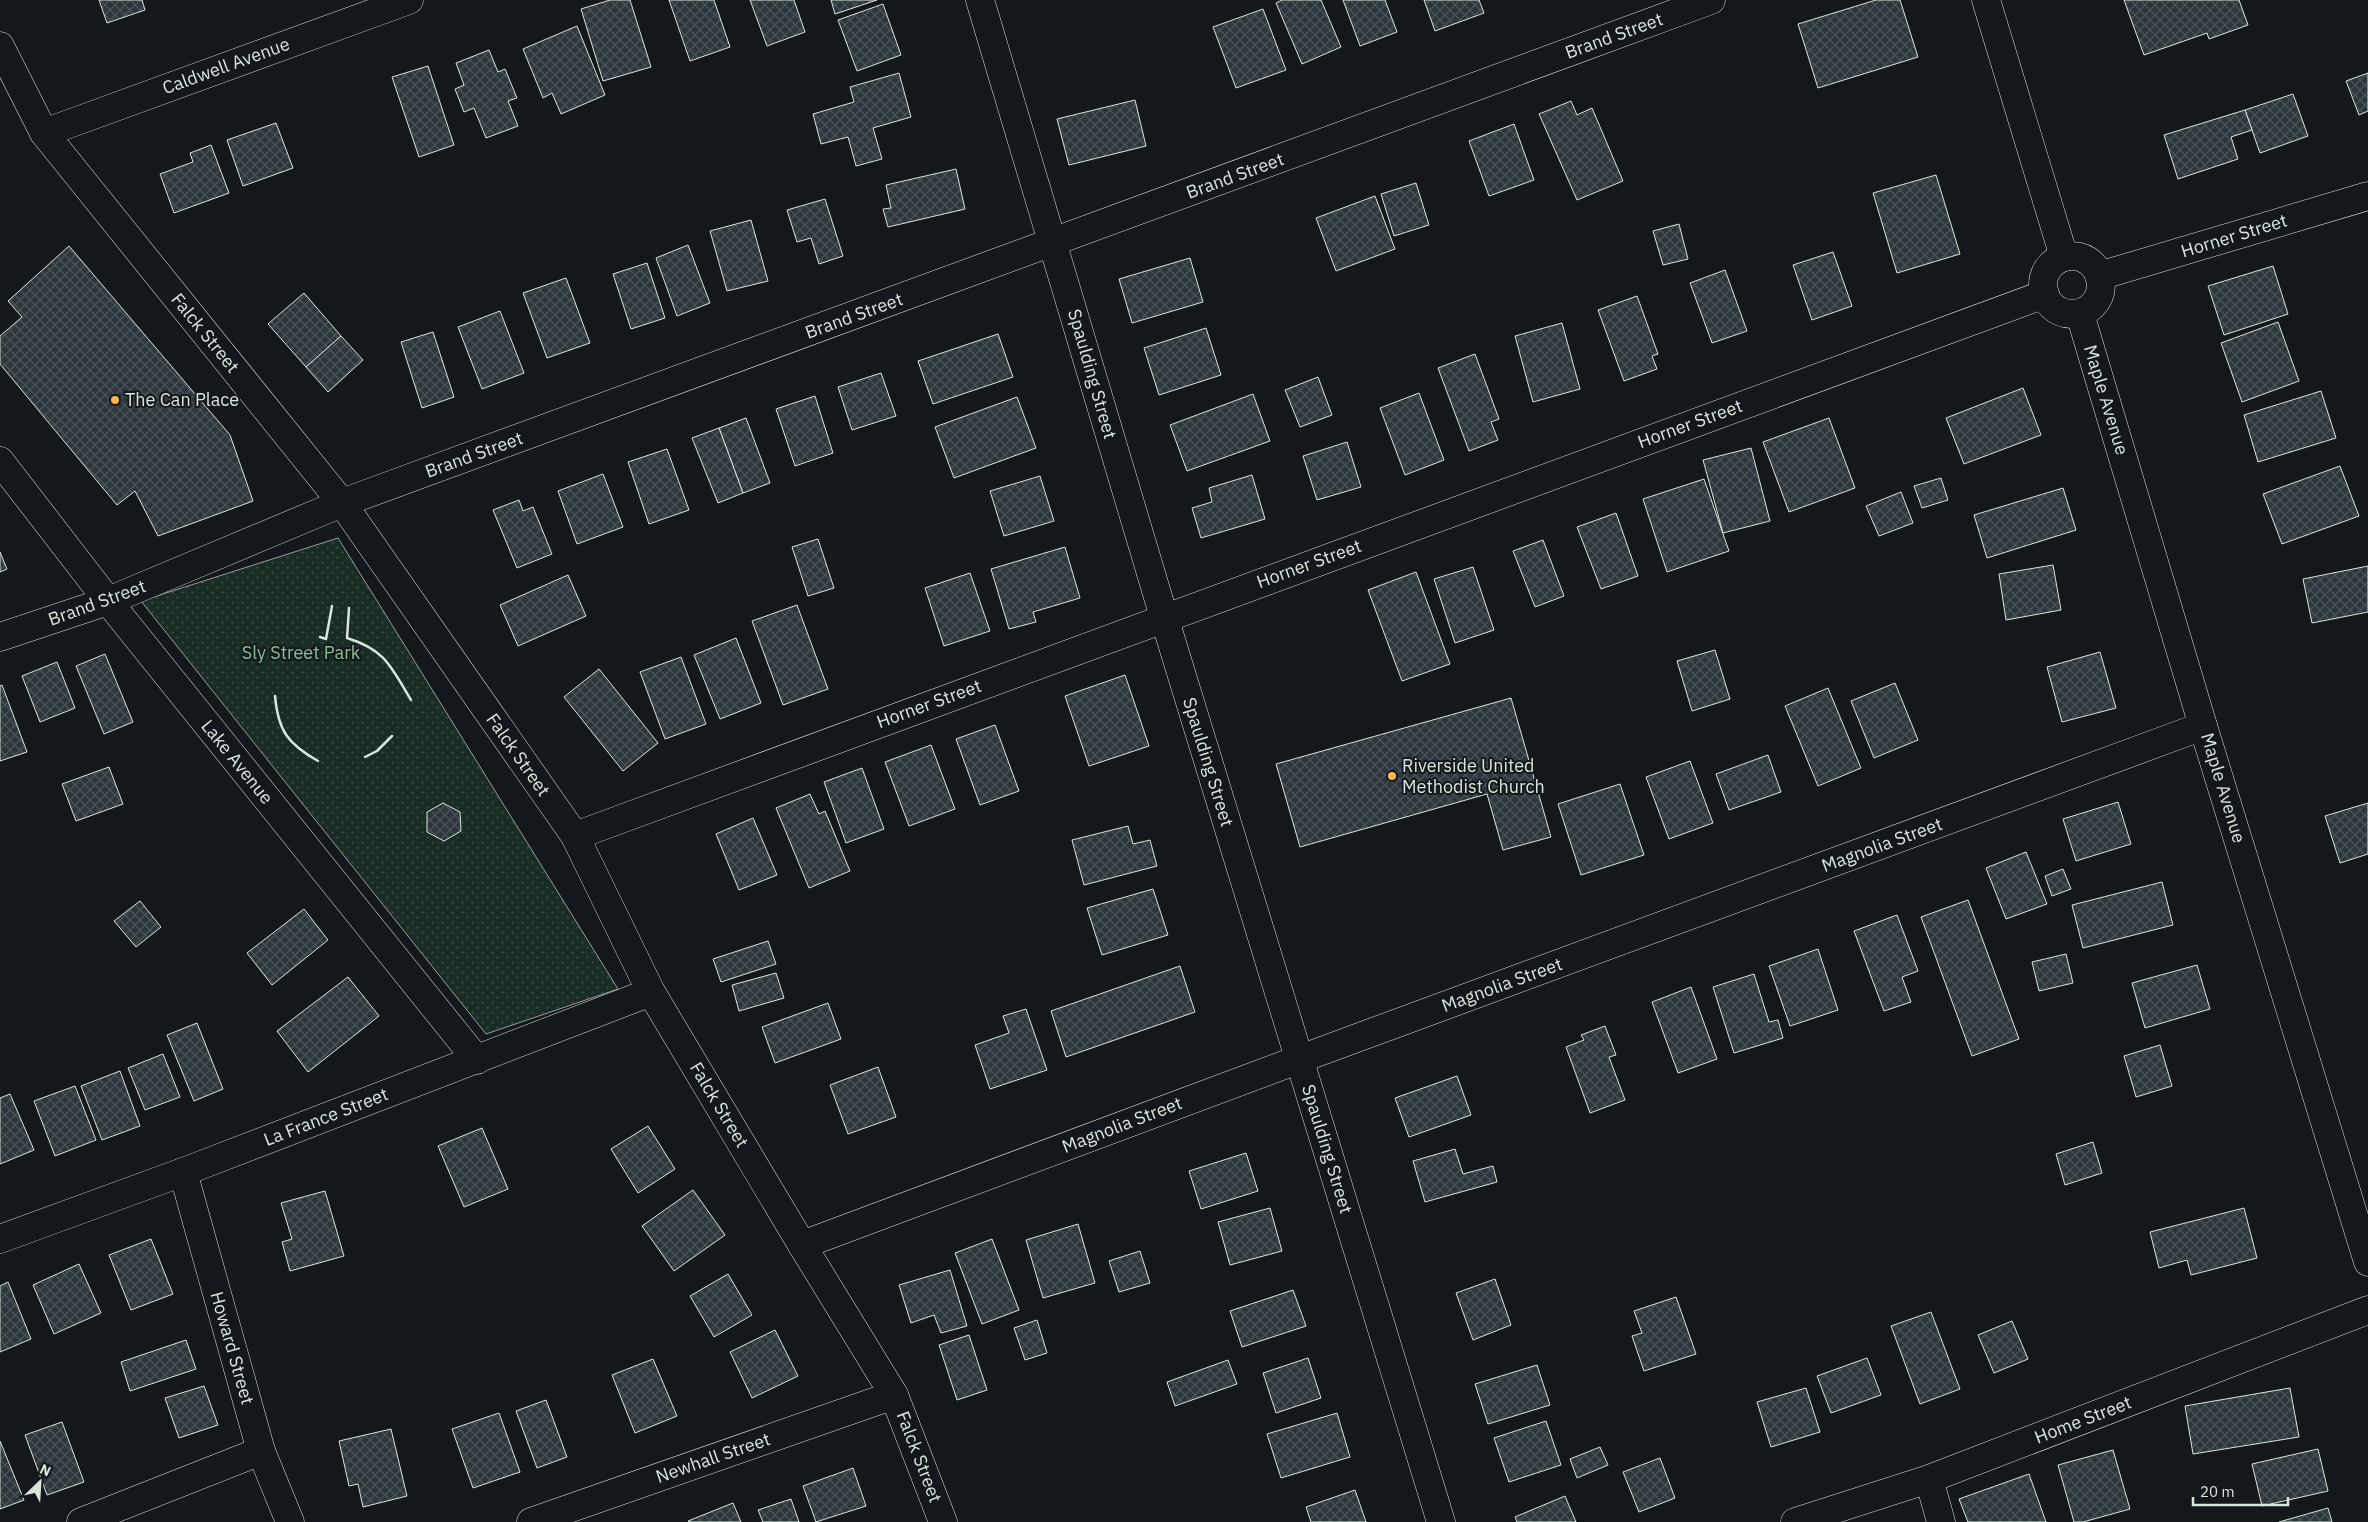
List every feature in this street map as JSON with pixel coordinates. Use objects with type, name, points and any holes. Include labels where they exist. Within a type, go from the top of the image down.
[{"type":"street","name":"Caldwell Avenue","points":[[44,133],[409,0]]},
{"type":"street","name":"Spaulding Street","points":[[980,0],[1164,617],[1441,1522]]},
{"type":"street","name":"Brand Street","points":[[0,637],[108,601],[342,503],[1054,243],[1711,0]]},
{"type":"street","points":[[1986,0],[2064,257]]},
{"type":"street","name":"Falck Street","points":[[0,46],[44,133],[342,503],[574,836],[651,992],[894,1395],[943,1522]]},
{"type":"street","name":"Horner Street","points":[[2099,276],[2368,196]]},
{"type":"street","points":[[2072,256],[2086,260],[2092,264],[2099,276],[2101,290],[2099,298],[2087,311],[2080,314],[2062,312],[2055,307],[2045,294],[2044,277],[2052,265],[2064,257],[2072,256]]},
{"type":"street","name":"Horner Street","points":[[574,836],[1164,617],[2045,294]]},
{"type":"street","name":"Maple Avenue","points":[[2080,314],[2368,1262]]},
{"type":"street","name":"Lake Avenue","points":[[0,461],[108,601],[477,1060]]},
{"type":"street","name":"Magnolia Street","points":[[802,1245],[1300,1059],[2204,726]]},
{"type":"street","name":"La France Street","points":[[0,1239],[183,1172],[651,992]]},
{"type":"street","name":"Howard Street","points":[[183,1172],[261,1451],[290,1522]]},
{"type":"street","name":"Home Street","points":[[1795,1522],[1929,1479],[2368,1310]]},
{"type":"street","name":"Newhall Street","points":[[531,1522],[894,1395]]},
{"type":"street","points":[[81,1522],[261,1451]]},
{"type":"street","points":[[1929,1479],[1941,1522]]},
{"type":"green space","name":"Sly Street Park","points":[[338,538],[618,989],[486,1034],[141,601]]},
{"type":"building","points":[[99,0],[142,0],[145,10],[107,23]]},
{"type":"building","points":[[610,0],[630,0],[651,67],[603,81],[581,9]]},
{"type":"building","points":[[669,0],[714,0],[730,47],[690,61]]},
{"type":"building","points":[[750,0],[794,0],[805,32],[767,46]]},
{"type":"building","points":[[831,0],[877,0],[835,14]]},
{"type":"building","points":[[1282,0],[1321,0],[1341,47],[1302,64],[1276,3]]},
{"type":"building","points":[[1343,0],[1385,0],[1397,32],[1360,46]]},
{"type":"building","points":[[1424,0],[1479,0],[1484,13],[1435,31]]},
{"type":"building","points":[[1876,0],[1900,0],[1918,57],[1818,88],[1798,24]]},
{"type":"building","points":[[2124,0],[2239,0],[2248,25],[2209,39],[2207,33],[2144,55]]},
{"type":"building","points":[[883,4],[901,55],[857,71],[838,20]]},
{"type":"building","points":[[1263,9],[1286,70],[1236,88],[1213,27]]},
{"type":"building","points":[[577,26],[605,95],[561,114],[552,93],[543,98],[523,49]]},
{"type":"building","points":[[489,50],[498,72],[505,69],[517,98],[508,101],[518,126],[486,138],[474,108],[464,112],[455,89],[464,85],[456,63]]},
{"type":"building","points":[[428,66],[454,145],[419,157],[392,77]]},
{"type":"building","points":[[899,73],[911,117],[873,128],[882,159],[856,166],[848,137],[821,144],[813,114],[854,102],[850,87]]},
{"type":"building","points":[[2368,73],[2368,111],[2359,115],[2346,81]]},
{"type":"building","points":[[2293,94],[2308,136],[2260,153],[2245,110]]},
{"type":"building","points":[[1135,100],[1146,146],[1069,165],[1057,119]]},
{"type":"building","points":[[1571,101],[1577,115],[1592,108],[1623,181],[1577,200],[1539,114]]},
{"type":"building","points":[[2245,110],[2252,130],[2231,137],[2238,159],[2178,179],[2164,135]]},
{"type":"building","points":[[276,123],[293,168],[243,186],[227,140]]},
{"type":"building","points":[[1514,124],[1534,180],[1489,196],[1469,141]]},
{"type":"building","points":[[211,145],[229,193],[174,213],[160,174],[193,162],[190,153]]},
{"type":"building","points":[[956,169],[965,209],[888,227],[883,209],[891,208],[886,185]]},
{"type":"building","points":[[1936,175],[1960,254],[1897,273],[1873,193]]},
{"type":"building","points":[[1416,183],[1429,225],[1394,236],[1381,194]]},
{"type":"building","points":[[1375,196],[1395,249],[1336,271],[1316,218]]},
{"type":"building","points":[[825,199],[843,256],[819,264],[811,238],[797,242],[787,210]]},
{"type":"building","points":[[751,220],[768,281],[727,291],[710,231]]},
{"type":"building","points":[[1679,224],[1688,259],[1663,265],[1653,231]]},
{"type":"building","points":[[688,245],[710,303],[677,316],[656,258]]},
{"type":"building","name":"The Can Place","points":[[69,246],[230,435],[253,501],[158,536],[135,491],[117,505],[0,364],[0,336],[22,317],[8,301]]},
{"type":"building","points":[[1833,252],[1852,306],[1812,320],[1793,265]]},
{"type":"building","points":[[1190,258],[1203,302],[1132,323],[1119,279]]},
{"type":"building","points":[[647,263],[665,318],[631,329],[613,274]]},
{"type":"building","points":[[2273,266],[2288,314],[2224,335],[2208,286]]},
{"type":"building","points":[[1725,270],[1747,331],[1712,343],[1690,283]]},
{"type":"building","points":[[566,278],[590,343],[547,358],[523,293]]},
{"type":"building","points":[[304,293],[341,336],[306,367],[268,324]]},
{"type":"building","points":[[1637,296],[1658,354],[1652,356],[1657,369],[1624,381],[1598,310]]},
{"type":"building","points":[[500,311],[524,373],[482,389],[458,327]]},
{"type":"building","points":[[2278,322],[2299,381],[2242,402],[2221,343]]},
{"type":"building","points":[[1562,323],[1580,389],[1533,402],[1515,336]]},
{"type":"building","points":[[1206,328],[1221,375],[1159,395],[1144,348]]},
{"type":"building","points":[[433,332],[454,397],[422,408],[401,342]]},
{"type":"building","points":[[998,334],[1013,377],[933,404],[918,361]]},
{"type":"building","points":[[341,336],[363,360],[328,392],[306,367]]},
{"type":"building","points":[[1475,354],[1499,419],[1491,422],[1498,440],[1469,451],[1438,368]]},
{"type":"building","points":[[881,373],[896,416],[852,430],[838,387]]},
{"type":"building","points":[[1318,377],[1332,415],[1300,427],[1285,390]]},
{"type":"building","points":[[2023,388],[2041,435],[1964,464],[1946,418]]},
{"type":"building","points":[[2321,391],[2336,438],[2258,462],[2244,415]]},
{"type":"building","points":[[1419,393],[1444,460],[1405,475],[1380,408]]},
{"type":"building","points":[[1253,394],[1270,441],[1187,471],[1170,425]]},
{"type":"building","points":[[815,396],[833,453],[795,466],[776,409]]},
{"type":"building","points":[[1017,397],[1036,448],[954,478],[935,427]]},
{"type":"building","points":[[746,418],[770,483],[743,493],[719,428]]},
{"type":"building","points":[[1829,418],[1855,488],[1789,512],[1763,442]]},
{"type":"building","points":[[719,428],[743,493],[718,503],[692,438]]},
{"type":"building","points":[[1347,442],[1361,487],[1317,500],[1303,456]]},
{"type":"building","points":[[1751,448],[1770,521],[1723,533],[1703,460]]},
{"type":"building","points":[[667,449],[689,510],[649,524],[628,462]]},
{"type":"building","points":[[2340,466],[2359,516],[2282,544],[2263,494]]},
{"type":"building","points":[[603,474],[623,527],[577,544],[558,491]]},
{"type":"building","points":[[1252,475],[1265,519],[1201,538],[1192,508],[1212,502],[1209,488]]},
{"type":"building","points":[[1040,476],[1054,521],[1004,536],[990,491]]},
{"type":"building","points":[[1941,478],[1948,500],[1922,508],[1914,486]]},
{"type":"building","points":[[1704,479],[1729,551],[1667,572],[1643,499]]},
{"type":"building","points":[[2063,488],[2076,530],[1987,558],[1974,515]]},
{"type":"building","points":[[1901,492],[1913,523],[1879,536],[1866,506]]},
{"type":"building","points":[[519,500],[523,511],[533,507],[552,554],[517,568],[493,510]]},
{"type":"building","points":[[1616,513],[1638,576],[1601,589],[1577,527]]},
{"type":"building","points":[[818,539],[834,588],[808,596],[792,547]]},
{"type":"building","points":[[1543,540],[1564,596],[1535,607],[1513,551]]},
{"type":"building","points":[[1065,547],[1080,598],[1033,612],[1036,622],[1009,629],[991,569]]},
{"type":"building","points":[[0,552],[7,569],[0,572]]},
{"type":"building","points":[[2053,565],[2061,610],[2006,620],[1999,574]]},
{"type":"building","points":[[2368,566],[2368,612],[2312,623],[2303,579]]},
{"type":"building","points":[[1473,567],[1494,630],[1455,643],[1434,579]]},
{"type":"building","points":[[1416,572],[1450,664],[1402,681],[1368,590]]},
{"type":"building","points":[[970,573],[990,631],[944,646],[925,588]]},
{"type":"building","points":[[568,575],[586,616],[518,646],[500,605]]},
{"type":"building","points":[[797,605],[828,689],[783,705],[752,621]]},
{"type":"building","points":[[736,638],[761,703],[720,719],[694,655]]},
{"type":"building","points":[[1715,650],[1730,699],[1692,711],[1677,661]]},
{"type":"building","points":[[2100,652],[2116,708],[2062,722],[2047,667]]},
{"type":"building","points":[[105,654],[133,722],[104,734],[76,666]]},
{"type":"building","points":[[681,657],[706,724],[665,739],[640,672]]},
{"type":"building","points":[[57,662],[75,708],[40,722],[22,676]]},
{"type":"building","points":[[599,669],[658,743],[623,771],[564,697]]},
{"type":"building","points":[[1125,675],[1149,746],[1089,766],[1065,696]]},
{"type":"building","points":[[1895,683],[1918,740],[1874,758],[1851,701]]},
{"type":"building","points":[[2,685],[27,752],[0,761],[0,686]]},
{"type":"building","points":[[1828,688],[1861,768],[1818,786],[1785,706]]},
{"type":"building","points":[[1511,698],[1551,837],[1503,850],[1487,794],[1300,847],[1276,764]]},
{"type":"building","points":[[995,725],[1019,791],[980,805],[956,739]]},
{"type":"building","points":[[931,745],[955,809],[909,826],[885,762]]},
{"type":"building","points":[[1768,755],[1781,792],[1729,810],[1716,774]]},
{"type":"building","points":[[1690,761],[1713,823],[1669,839],[1646,777]]},
{"type":"building","points":[[109,767],[123,804],[76,821],[62,784]]},
{"type":"building","points":[[862,768],[884,829],[846,843],[824,782]]},
{"type":"building","points":[[1620,784],[1644,855],[1581,875],[1558,804]]},
{"type":"building","points":[[810,794],[819,814],[825,811],[850,871],[809,888],[776,808]]},
{"type":"building","points":[[2118,802],[2131,844],[2076,861],[2063,819]]},
{"type":"building","points":[[443,803],[460,812],[461,831],[444,841],[427,832],[427,812]]},
{"type":"building","points":[[2368,803],[2368,854],[2340,863],[2325,816]]},
{"type":"building","points":[[753,818],[777,875],[739,890],[716,834]]},
{"type":"building","points":[[1128,826],[1133,844],[1150,840],[1157,866],[1084,885],[1072,840]]},
{"type":"building","points":[[2026,852],[2047,904],[2006,919],[1986,868]]},
{"type":"building","points":[[2063,869],[2071,889],[2052,896],[2045,876]]},
{"type":"building","points":[[2162,882],[2173,925],[2083,948],[2072,905]]},
{"type":"building","points":[[1153,889],[1168,935],[1102,955],[1087,908]]},
{"type":"building","points":[[1968,900],[2019,1039],[1972,1056],[1921,917]]},
{"type":"building","points":[[140,901],[161,927],[136,947],[114,921]]},
{"type":"building","points":[[304,909],[328,940],[272,985],[247,953]]},
{"type":"building","points":[[1897,915],[1918,971],[1902,977],[1911,1002],[1884,1011],[1854,931]]},
{"type":"building","points":[[768,941],[776,964],[721,982],[713,959]]},
{"type":"building","points":[[1818,949],[1838,1010],[1790,1026],[1769,966]]},
{"type":"building","points":[[2066,954],[2073,983],[2039,991],[2032,962]]},
{"type":"building","points":[[2197,965],[2210,1009],[2145,1028],[2132,983]]},
{"type":"building","points":[[1180,966],[1195,1012],[1066,1057],[1051,1011]]},
{"type":"building","points":[[776,973],[784,998],[739,1011],[732,985]]},
{"type":"building","points":[[1754,974],[1769,1022],[1778,1020],[1783,1038],[1734,1053],[1713,987]]},
{"type":"building","points":[[348,977],[379,1016],[308,1072],[277,1031]]},
{"type":"building","points":[[1691,987],[1717,1059],[1678,1073],[1652,1002]]},
{"type":"building","points":[[828,1003],[841,1039],[775,1063],[762,1027]]},
{"type":"building","points":[[1026,1009],[1047,1070],[990,1089],[975,1045],[1009,1033],[1003,1016]]},
{"type":"building","points":[[197,1023],[223,1089],[194,1101],[167,1035]]},
{"type":"building","points":[[1605,1026],[1616,1055],[1609,1057],[1625,1100],[1590,1113],[1566,1047],[1584,1040],[1581,1035]]},
{"type":"building","points":[[2160,1045],[2172,1086],[2136,1097],[2124,1056]]},
{"type":"building","points":[[163,1054],[180,1097],[145,1110],[128,1068]]},
{"type":"building","points":[[878,1067],[896,1117],[848,1134],[830,1085]]},
{"type":"building","points":[[120,1071],[140,1126],[102,1140],[81,1086]]},
{"type":"building","points":[[1457,1076],[1471,1115],[1409,1137],[1395,1098]]},
{"type":"building","points":[[75,1086],[96,1140],[55,1156],[34,1101]]},
{"type":"building","points":[[10,1094],[34,1150],[0,1164],[0,1098]]},
{"type":"building","points":[[648,1126],[675,1169],[638,1193],[611,1149]]},
{"type":"building","points":[[482,1128],[508,1189],[464,1207],[438,1146]]},
{"type":"building","points":[[2093,1142],[2102,1173],[2065,1185],[2056,1154]]},
{"type":"building","points":[[1455,1149],[1463,1174],[1493,1166],[1497,1182],[1425,1202],[1413,1161]]},
{"type":"building","points":[[1246,1153],[1258,1191],[1201,1209],[1189,1171]]},
{"type":"building","points":[[693,1190],[725,1235],[674,1271],[642,1226]]},
{"type":"building","points":[[325,1191],[344,1256],[290,1271],[282,1242],[292,1239],[281,1203]]},
{"type":"building","points":[[1270,1208],[1282,1251],[1230,1265],[1218,1222]]},
{"type":"building","points":[[2244,1208],[2257,1258],[2191,1275],[2187,1260],[2159,1268],[2150,1232]]},
{"type":"building","points":[[1078,1224],[1095,1283],[1043,1298],[1026,1240]]},
{"type":"building","points":[[151,1239],[173,1294],[131,1310],[109,1255]]},
{"type":"building","points":[[992,1239],[1019,1310],[982,1324],[955,1253]]},
{"type":"building","points":[[1140,1251],[1150,1283],[1119,1292],[1109,1261]]},
{"type":"building","points":[[79,1264],[101,1313],[54,1334],[33,1285]]},
{"type":"building","points":[[950,1270],[967,1326],[941,1333],[934,1315],[911,1323],[899,1285]]},
{"type":"building","points":[[728,1274],[752,1315],[714,1337],[690,1296]]},
{"type":"building","points":[[1495,1279],[1511,1325],[1473,1340],[1456,1293]]},
{"type":"building","points":[[8,1282],[31,1339],[0,1352],[0,1286]]},
{"type":"building","points":[[1293,1290],[1306,1326],[1242,1347],[1230,1311]]},
{"type":"building","points":[[1676,1297],[1696,1354],[1644,1371],[1632,1336],[1642,1333],[1634,1311]]},
{"type":"building","points":[[1931,1312],[1960,1389],[1920,1404],[1891,1326]]},
{"type":"building","points":[[1037,1320],[1047,1353],[1025,1360],[1014,1328]]},
{"type":"building","points":[[2012,1321],[2028,1359],[1994,1373],[1978,1335]]},
{"type":"building","points":[[775,1330],[798,1376],[752,1398],[730,1352]]},
{"type":"building","points":[[969,1335],[987,1390],[957,1400],[939,1345]]},
{"type":"building","points":[[186,1340],[196,1369],[130,1391],[121,1362]]},
{"type":"building","points":[[1308,1358],[1321,1398],[1276,1413],[1263,1373]]},
{"type":"building","points":[[1867,1358],[1881,1395],[1831,1413],[1817,1376]]},
{"type":"building","points":[[653,1359],[677,1416],[635,1433],[612,1375]]},
{"type":"building","points":[[1228,1360],[1237,1384],[1175,1406],[1167,1382]]},
{"type":"building","points":[[1537,1365],[1550,1405],[1488,1424],[1475,1384]]},
{"type":"building","points":[[204,1386],[218,1425],[179,1438],[165,1398]]},
{"type":"building","points":[[1806,1388],[1820,1432],[1771,1447],[1757,1402]]},
{"type":"building","points":[[2290,1388],[2299,1437],[2193,1454],[2185,1406]]},
{"type":"building","points":[[546,1400],[567,1457],[537,1468],[516,1411]]},
{"type":"building","points":[[499,1413],[520,1472],[473,1488],[452,1429]]},
{"type":"building","points":[[1337,1413],[1350,1457],[1281,1478],[1267,1434]]},
{"type":"building","points":[[1546,1421],[1561,1465],[1509,1482],[1494,1438]]},
{"type":"building","points":[[62,1422],[84,1482],[47,1495],[25,1435]]},
{"type":"building","points":[[391,1429],[407,1496],[363,1507],[358,1484],[349,1486],[339,1441]]},
{"type":"building","points":[[0,1441],[24,1500],[0,1509]]},
{"type":"building","points":[[1600,1447],[1608,1465],[1577,1478],[1570,1459]]},
{"type":"building","points":[[2318,1449],[2328,1491],[2262,1506],[2252,1464]]},
{"type":"building","points":[[2113,1450],[2130,1509],[2083,1522],[2074,1522],[2058,1465]]},
{"type":"building","points":[[1660,1458],[1675,1498],[1639,1512],[1623,1472]]},
{"type":"building","points":[[853,1468],[866,1506],[816,1522],[803,1486]]},
{"type":"building","points":[[2029,1474],[2046,1522],[1968,1522],[1959,1499]]},
{"type":"building","points":[[1355,1490],[1366,1522],[1311,1522],[1306,1507]]},
{"type":"building","points":[[1565,1496],[1576,1522],[1517,1522],[1515,1517]]},
{"type":"building","points":[[791,1499],[799,1522],[763,1522],[758,1510]]},
{"type":"building","points":[[733,1503],[741,1522],[688,1521]]},
{"type":"building","points":[[2328,1508],[2332,1522],[2279,1522]]},
{"type":"wall","points":[[320,637],[326,639],[332,606]]},
{"type":"wall","points":[[349,608],[347,638],[371,648],[379,654],[392,669],[411,700]]},
{"type":"wall","points":[[275,696],[279,719],[286,735],[299,749],[318,761]]},
{"type":"wall","points":[[365,757],[377,751],[392,736]]},
{"type":"place","name":"The Can Place","points":[[115,400]]},
{"type":"place","name":"Riverside United Methodist Church","points":[[1392,776]]}]
